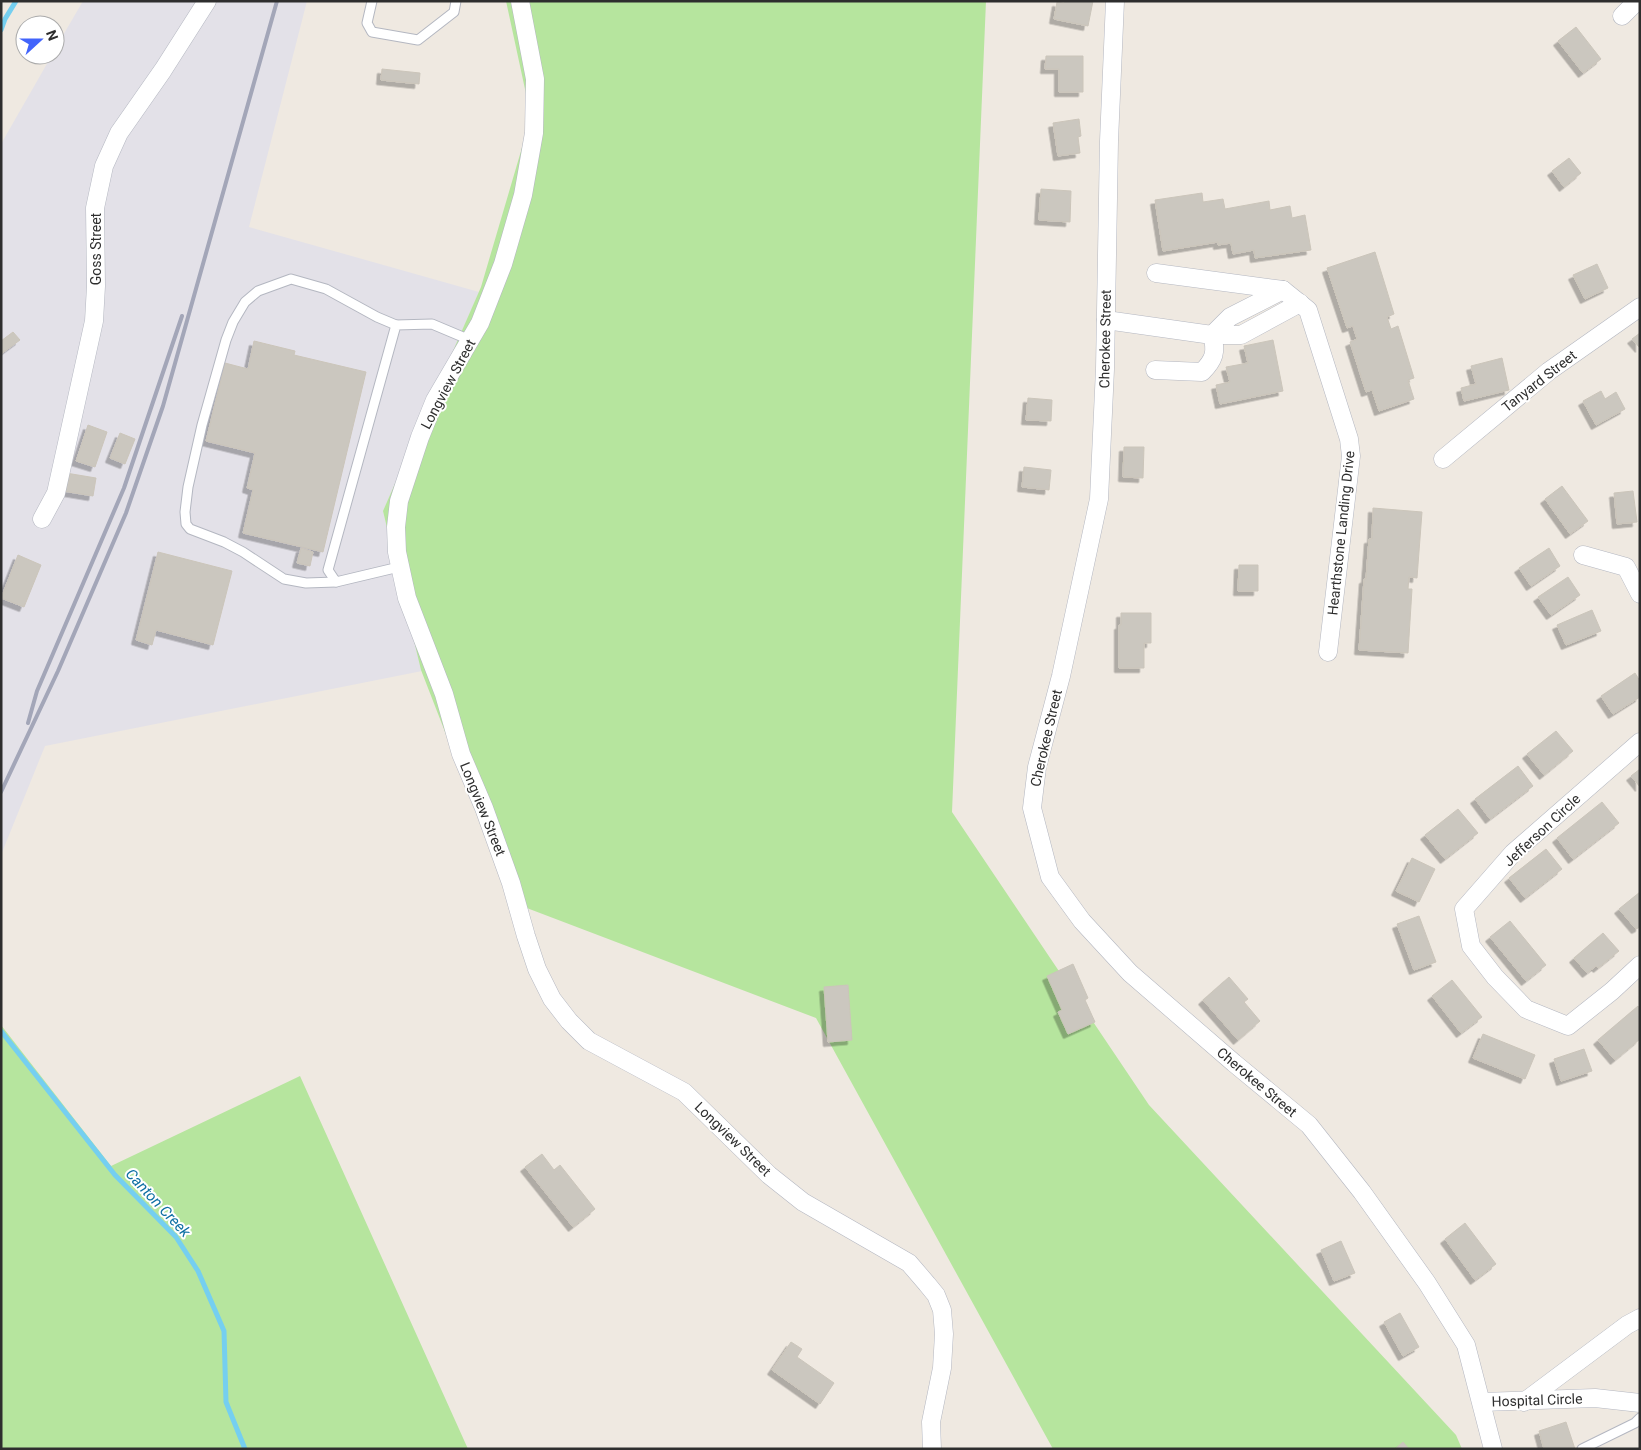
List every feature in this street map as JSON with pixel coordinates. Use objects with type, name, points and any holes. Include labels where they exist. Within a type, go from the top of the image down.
[{"type":"street","name":"Goss Street","points":[[42,519],[56,493],[94,321],[96,286],[95,208],[104,166],[119,133],[163,70],[207,1]]},
{"type":"street","name":"Longview Street","points":[[520,1],[535,79],[534,133],[523,195],[503,264],[480,323],[436,400],[420,437],[399,501],[396,552],[407,598],[444,694],[461,754],[484,808],[512,883],[537,969],[552,999],[589,1041],[684,1092],[769,1175],[804,1202],[909,1263],[927,1284],[936,1295],[942,1310],[944,1334],[942,1368],[931,1422],[932,1449]]},
{"type":"street","name":"Cherokee Street","points":[[1115,1],[1109,141],[1106,320],[1099,499],[1061,676],[1037,767],[1032,808],[1050,877],[1082,921],[1130,973],[1234,1064],[1309,1125],[1362,1192],[1442,1306],[1466,1345],[1482,1402]]},
{"type":"street","points":[[1622,16],[1637,1]]},
{"type":"street","points":[[1156,273],[1283,290]]},
{"type":"street","points":[[1212,335],[1230,317],[1283,290]]},
{"type":"street","name":"Hearthstone Landing Drive","points":[[1283,290],[1308,310],[1349,439],[1351,456],[1328,652]]},
{"type":"street","points":[[1106,320],[1212,335],[1241,335],[1300,303]]},
{"type":"street","name":"Tanyard Street","points":[[1442,459],[1549,372],[1640,307]]},
{"type":"street","points":[[1155,370],[1202,372],[1212,362],[1215,345],[1212,335]]},
{"type":"street","points":[[1584,555],[1626,567],[1640,594]]},
{"type":"street","name":"Jefferson Circle","points":[[1640,742],[1513,853],[1464,909],[1471,946],[1495,977],[1526,1009],[1568,1026],[1612,991],[1640,965]]},
{"type":"street","points":[[1524,1402],[1627,1325],[1640,1318]]},
{"type":"street","name":"Hospital Circle","points":[[1493,1449],[1482,1402],[1595,1398],[1640,1403]]},
{"type":"lane","points":[[372,1],[367,22],[372,32],[418,40],[454,12],[456,1]]},
{"type":"lane","points":[[399,567],[336,582],[306,583],[284,580],[243,552],[224,542],[190,529],[186,524],[187,495],[202,425],[226,340],[233,322],[245,302],[258,291],[291,279],[326,289],[362,310],[396,325],[432,324],[470,340]]},
{"type":"lane","points":[[336,582],[328,570],[396,325]]},
{"type":"lane","points":[[1582,1449],[1635,1423],[1640,1418]]},
{"type":"shaded area","points":[[83,1],[307,1],[249,227],[479,292],[383,511],[422,671],[45,746],[1,855],[1,144],[46,65],[65,65],[65,32]]},
{"type":"green space","points":[[506,1],[986,1],[952,812],[1149,1105],[1456,1435],[1462,1449],[1053,1449],[816,1018],[511,902],[421,670],[383,511],[481,287],[531,117]]},
{"type":"green space","points":[[1,1025],[111,1166],[300,1076],[468,1449],[1,1449]]},
{"type":"building","points":[[1065,1],[1093,1],[1088,26],[1054,19],[1057,2],[1064,3]]},
{"type":"building","points":[[1576,27],[1601,59],[1583,73],[1558,41]]},
{"type":"building","points":[[1046,56],[1083,56],[1083,92],[1059,92],[1059,69],[1045,69]]},
{"type":"building","points":[[382,69],[420,73],[419,84],[381,80]]},
{"type":"building","points":[[1079,119],[1081,136],[1078,137],[1080,153],[1058,156],[1053,123]]},
{"type":"building","points":[[1569,158],[1581,173],[1564,187],[1552,171]]},
{"type":"building","points":[[1041,189],[1071,191],[1070,222],[1039,220]]},
{"type":"building","points":[[1202,193],[1203,202],[1223,199],[1225,209],[1269,201],[1270,210],[1290,206],[1292,218],[1305,215],[1311,250],[1255,258],[1254,250],[1233,254],[1231,243],[1218,245],[1218,242],[1163,251],[1155,200]]},
{"type":"building","points":[[1375,252],[1394,314],[1387,317],[1391,329],[1398,326],[1414,378],[1408,380],[1414,399],[1379,411],[1372,390],[1366,392],[1350,342],[1357,339],[1353,326],[1347,328],[1327,268]]},
{"type":"building","points":[[1597,264],[1608,288],[1585,299],[1573,275]]},
{"type":"building","points":[[13,332],[20,340],[1,354],[1,341]]},
{"type":"building","points":[[1640,333],[1640,348],[1632,339]]},
{"type":"building","points":[[1273,340],[1283,391],[1220,404],[1216,385],[1230,382],[1226,367],[1248,363],[1244,346]]},
{"type":"building","points":[[254,341],[295,351],[294,355],[366,372],[323,552],[243,533],[253,490],[247,488],[255,453],[206,441],[225,363],[248,369]]},
{"type":"building","points":[[1502,358],[1509,390],[1464,401],[1461,388],[1476,384],[1471,366]]},
{"type":"building","points":[[1601,391],[1605,399],[1616,392],[1625,409],[1596,425],[1583,401]]},
{"type":"building","points":[[1028,398],[1052,400],[1051,421],[1026,420]]},
{"type":"building","points":[[88,425],[107,432],[95,467],[76,461]]},
{"type":"building","points":[[120,433],[135,439],[125,464],[110,458]]},
{"type":"building","points":[[1124,447],[1144,447],[1143,478],[1123,477]]},
{"type":"building","points":[[1024,467],[1051,470],[1049,490],[1022,487]]},
{"type":"building","points":[[66,473],[96,478],[93,496],[63,491]]},
{"type":"building","points":[[1562,486],[1588,521],[1570,534],[1545,499]]},
{"type":"building","points":[[1633,491],[1637,522],[1617,524],[1614,493]]},
{"type":"building","points":[[1373,508],[1422,512],[1417,578],[1409,577],[1408,589],[1412,589],[1408,653],[1359,650],[1364,579],[1366,579],[1369,539],[1372,539]]},
{"type":"building","points":[[301,548],[313,552],[310,566],[297,563]]},
{"type":"building","points":[[1549,548],[1560,566],[1531,586],[1519,568]]},
{"type":"building","points":[[158,552],[232,571],[213,645],[156,630],[152,645],[136,640]]},
{"type":"building","points":[[18,555],[41,565],[24,607],[1,598]]},
{"type":"building","points":[[1239,565],[1258,565],[1258,591],[1238,591]]},
{"type":"building","points":[[1568,577],[1580,595],[1551,615],[1538,597]]},
{"type":"building","points":[[1592,610],[1601,631],[1566,645],[1557,625]]},
{"type":"building","points":[[1121,613],[1151,613],[1151,643],[1144,643],[1144,668],[1119,668],[1119,625],[1121,625]]},
{"type":"building","points":[[1635,673],[1640,681],[1640,697],[1613,714],[1601,696]]},
{"type":"building","points":[[1556,731],[1573,751],[1544,775],[1527,754]]},
{"type":"building","points":[[1518,766],[1533,786],[1490,819],[1475,799]]},
{"type":"building","points":[[1640,769],[1640,787],[1631,776]]},
{"type":"building","points":[[1602,802],[1619,823],[1573,859],[1557,838]]},
{"type":"building","points":[[1458,809],[1478,833],[1445,859],[1425,835]]},
{"type":"building","points":[[1546,849],[1562,869],[1525,898],[1509,878]]},
{"type":"building","points":[[1412,858],[1435,869],[1419,902],[1396,891]]},
{"type":"building","points":[[1640,892],[1640,927],[1636,929],[1619,909]]},
{"type":"building","points":[[1419,916],[1436,962],[1414,970],[1397,924]]},
{"type":"building","points":[[1510,921],[1546,965],[1526,981],[1490,937]]},
{"type":"building","points":[[1603,933],[1619,951],[1598,968],[1596,966],[1587,973],[1574,958]]},
{"type":"building","points":[[1073,964],[1088,998],[1085,1000],[1095,1022],[1068,1034],[1058,1012],[1062,1010],[1047,976]]},
{"type":"building","points":[[1229,977],[1248,999],[1244,1002],[1260,1021],[1238,1040],[1203,1000]]},
{"type":"building","points":[[1452,980],[1482,1017],[1461,1033],[1432,996]]},
{"type":"building","points":[[848,985],[852,1040],[828,1042],[824,987]]},
{"type":"building","points":[[1638,1006],[1640,1009],[1640,1039],[1615,1060],[1598,1040]]},
{"type":"building","points":[[1483,1034],[1535,1055],[1525,1079],[1473,1058]]},
{"type":"building","points":[[1584,1049],[1592,1071],[1561,1081],[1554,1059]]},
{"type":"building","points":[[542,1154],[554,1170],[560,1165],[595,1209],[573,1227],[525,1167]]},
{"type":"building","points":[[1465,1223],[1496,1264],[1475,1280],[1445,1239]]},
{"type":"building","points":[[1341,1241],[1355,1273],[1334,1281],[1321,1250]]},
{"type":"building","points":[[1400,1313],[1419,1347],[1403,1356],[1384,1322]]},
{"type":"building","points":[[791,1342],[802,1349],[797,1357],[834,1383],[820,1404],[772,1370]]},
{"type":"building","points":[[1566,1422],[1575,1449],[1544,1449],[1539,1431]]},
{"type":"building","points":[[1403,1442],[1409,1449],[1395,1449]]},
{"type":"waterway","name":"Canton Creek","points":[[1,30],[5,19],[16,1]]},
{"type":"waterway","name":"Canton Creek","points":[[1,1031],[115,1175],[176,1237],[198,1271],[224,1331],[226,1402],[245,1449]]},
{"type":"railway","points":[[1,792],[58,671],[126,513],[163,406],[277,1]]},
{"type":"railway","points":[[28,723],[37,691],[124,488],[182,316]]}]
